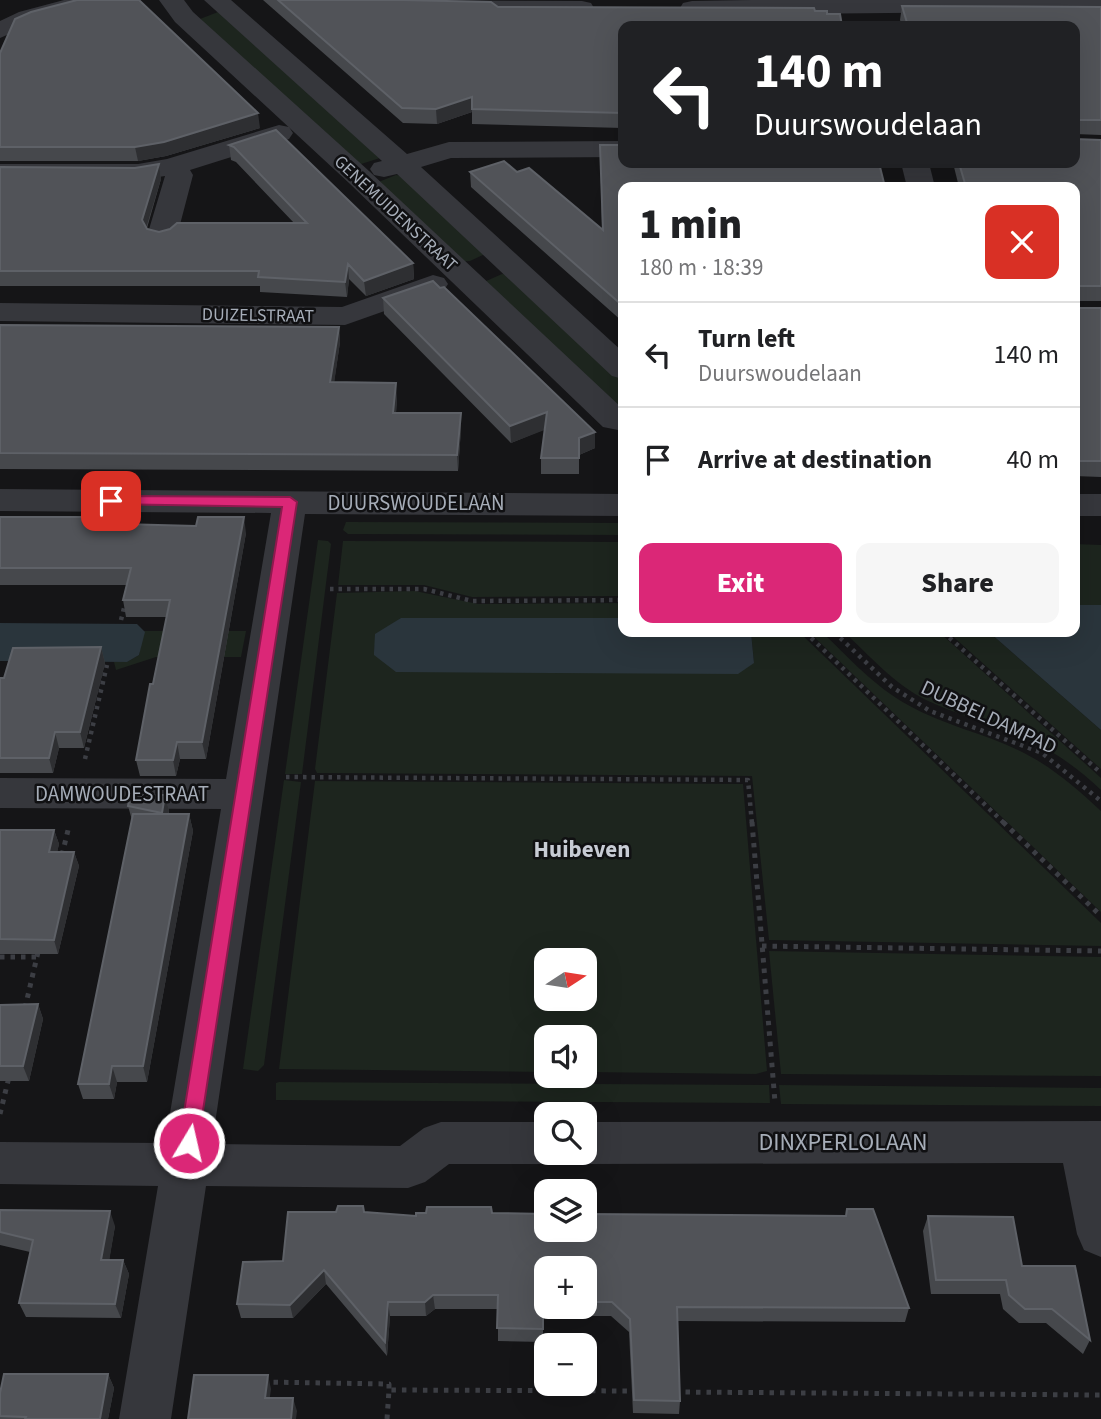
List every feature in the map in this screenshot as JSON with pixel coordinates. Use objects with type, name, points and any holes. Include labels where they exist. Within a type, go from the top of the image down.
[{"type":"street","points":[[0,30],[28,17],[92,0]]},
{"type":"street","points":[[375,0],[405,5],[500,3],[609,8]]},
{"type":"street","points":[[177,8],[221,3]]},
{"type":"street","name":"GENEMUIDENSTRAAT","points":[[221,3],[402,164],[618,364]]},
{"type":"street","points":[[674,8],[855,10],[1101,4]]},
{"type":"street","name":"GENEMUIDENSTRAAT","points":[[177,8],[618,420]]},
{"type":"street","points":[[0,172],[138,172],[171,167],[303,126]]},
{"type":"street","points":[[359,177],[449,150],[618,149]]},
{"type":"street","points":[[162,236],[179,175],[171,167]]},
{"type":"street","name":"DUIZELSTRAAT","points":[[0,312],[345,316],[506,259]]},
{"type":"street","name":"DUURSWOUDELAAN","points":[[0,500],[618,505]]},
{"type":"street","points":[[145,1419],[290,502]]},
{"type":"street","points":[[1080,506],[1101,505]]},
{"type":"street","name":"DAMWOUDESTRAAT","points":[[0,793],[77,794],[245,787]]},
{"type":"street","points":[[1091,1142],[1101,1234]]},
{"type":"street","name":"DINXPERLOLAAN","points":[[597,1143],[1091,1142]]},
{"type":"street","points":[[0,1163],[408,1167],[441,1143],[534,1143]]},
{"type":"path","points":[[330,589],[424,589],[472,601],[618,600]]},
{"type":"path","points":[[121,620],[127,594]]},
{"type":"path","points":[[810,637],[1101,916]]},
{"type":"path","name":"DUBBELDAMPAD","points":[[839,637],[892,687],[930,711],[1042,753],[1101,801]]},
{"type":"path","points":[[949,637],[1101,773]]},
{"type":"path","points":[[61,862],[107,665]]},
{"type":"path","points":[[245,787],[297,776],[748,780],[780,1142]]},
{"type":"path","points":[[25,1009],[41,943]]},
{"type":"path","points":[[762,946],[1101,951]]},
{"type":"path","points":[[0,957],[37,957]]},
{"type":"path","points":[[0,1114],[9,1075]]},
{"type":"path","points":[[387,1419],[389,1390],[640,1391]]},
{"type":"path","points":[[668,1392],[1101,1395]]},
{"type":"shaded area","points":[[218,12],[380,158],[358,165],[200,19]]},
{"type":"shaded area","points":[[396,175],[403,176],[485,254],[470,261],[458,262],[376,183]]},
{"type":"shaded area","points":[[502,274],[511,275],[618,371],[618,408],[484,282]]},
{"type":"shaded area","points":[[346,522],[618,523],[618,535],[348,534],[343,530]]},
{"type":"shaded area","points":[[318,540],[331,544],[302,774],[285,774]]},
{"type":"shaded area","points":[[343,541],[618,542],[618,596],[472,597],[424,585],[338,585]]},
{"type":"shaded area","points":[[1080,544],[1101,545],[1101,605],[1080,605]]},
{"type":"shaded area","points":[[415,591],[478,604],[618,603],[618,618],[401,618],[376,637],[374,652],[754,663],[751,637],[804,637],[1101,923],[1101,946],[769,940],[752,776],[317,773],[315,769],[337,593]]},
{"type":"shaded area","points":[[1080,605],[1101,605],[1101,730],[995,637],[1080,637]]},
{"type":"shaded area","points":[[401,618],[618,618],[618,637],[751,637],[754,663],[738,674],[396,672],[374,655],[375,634]]},
{"type":"shaded area","points":[[0,623],[137,624],[145,632],[139,655],[127,662],[0,661]]},
{"type":"shaded area","points":[[143,631],[246,631],[241,657],[156,657],[116,670],[114,662],[127,662],[139,655]]},
{"type":"shaded area","points":[[814,637],[827,637],[884,690],[921,712],[1005,744],[1041,762],[1101,811],[1101,912]]},
{"type":"shaded area","points":[[849,637],[945,637],[1101,778],[1101,790],[1068,763],[1041,746],[926,700],[883,669]]},
{"type":"shaded area","points":[[954,637],[995,637],[1101,730],[1101,769]]},
{"type":"shaded area","points":[[284,780],[301,782],[264,1065],[258,1071],[243,1069]]},
{"type":"shaded area","points":[[315,781],[743,784],[767,1071],[756,1074],[597,1072],[597,1025],[534,1025],[534,1072],[279,1069]]},
{"type":"shaded area","points":[[769,951],[1101,957],[1101,1076],[781,1074]]},
{"type":"shaded area","points":[[276,1083],[534,1084],[534,1088],[597,1088],[597,1084],[769,1085],[770,1103],[276,1100]]},
{"type":"shaded area","points":[[779,1085],[1101,1088],[1101,1106],[781,1104]]},
{"type":"building","points":[[77,0],[139,0],[258,113],[164,142],[135,147],[0,147],[0,53],[15,19]]},
{"type":"building","points":[[278,0],[491,2],[498,7],[814,8],[815,11],[827,11],[827,14],[840,14],[841,21],[618,21],[618,113],[472,109],[472,97],[436,109],[402,108]]},
{"type":"building","points":[[902,6],[1101,7],[1101,120],[1080,120],[1080,21],[906,21]]},
{"type":"building","points":[[276,130],[413,263],[364,281],[348,264],[345,282],[258,277],[259,271],[0,271],[0,167],[135,168],[159,164],[142,220],[147,229],[159,232],[170,229],[177,223],[307,223],[234,147],[229,145]]},
{"type":"building","points":[[1080,139],[1101,140],[1101,286],[1080,286],[1080,182],[965,182],[960,168],[1080,168]]},
{"type":"building","points":[[600,145],[618,145],[618,168],[880,168],[884,182],[618,182],[618,302],[470,172],[504,161],[517,172],[529,168],[603,230]]},
{"type":"building","points":[[433,281],[440,288],[444,287],[595,432],[579,438],[579,458],[541,458],[547,412],[510,426],[383,298]]},
{"type":"building","points":[[1080,308],[1101,308],[1101,461],[1080,461]]},
{"type":"building","points":[[0,325],[339,327],[330,382],[396,383],[393,413],[461,413],[457,455],[0,453]]},
{"type":"building","points":[[0,517],[121,517],[120,524],[196,526],[198,517],[244,517],[202,742],[177,742],[173,760],[136,760],[150,684],[153,684],[170,600],[123,600],[131,568],[0,568]]},
{"type":"building","points":[[101,647],[80,732],[55,732],[49,758],[0,758],[0,678],[4,678],[13,648]]},
{"type":"building","points":[[130,795],[165,795],[162,813],[128,806]]},
{"type":"building","points":[[133,814],[189,814],[143,1066],[112,1066],[109,1084],[78,1084]]},
{"type":"building","points":[[0,830],[54,830],[49,852],[74,852],[54,940],[0,939]]},
{"type":"building","points":[[38,1004],[23,1066],[0,1066],[0,1005]]},
{"type":"building","points":[[338,1206],[363,1206],[364,1212],[416,1216],[416,1213],[426,1213],[427,1207],[491,1207],[492,1213],[534,1214],[534,1242],[597,1242],[597,1214],[846,1216],[847,1209],[873,1209],[909,1308],[677,1307],[680,1401],[634,1400],[630,1319],[612,1302],[597,1302],[597,1256],[534,1256],[534,1319],[543,1319],[543,1329],[497,1328],[498,1295],[433,1295],[425,1302],[388,1302],[385,1342],[324,1270],[290,1305],[237,1304],[243,1262],[283,1261],[288,1212],[336,1212]]},
{"type":"building","points":[[0,1210],[110,1211],[101,1260],[123,1260],[115,1304],[19,1303],[33,1240],[0,1232]]},
{"type":"building","points":[[928,1216],[1013,1217],[1022,1266],[1075,1266],[1090,1340],[1052,1309],[1025,1309],[1009,1295],[1006,1280],[936,1280]]},
{"type":"building","points":[[4,1374],[108,1374],[100,1419],[25,1419],[26,1417],[0,1416],[0,1393]]},
{"type":"building","points":[[194,1375],[268,1375],[265,1398],[293,1398],[291,1419],[188,1419]]},
{"type":"district","name":"Huibeven","points":[[582,849]]},
{"type":"route","points":[[111,501],[290,502],[189,1143]]}]
